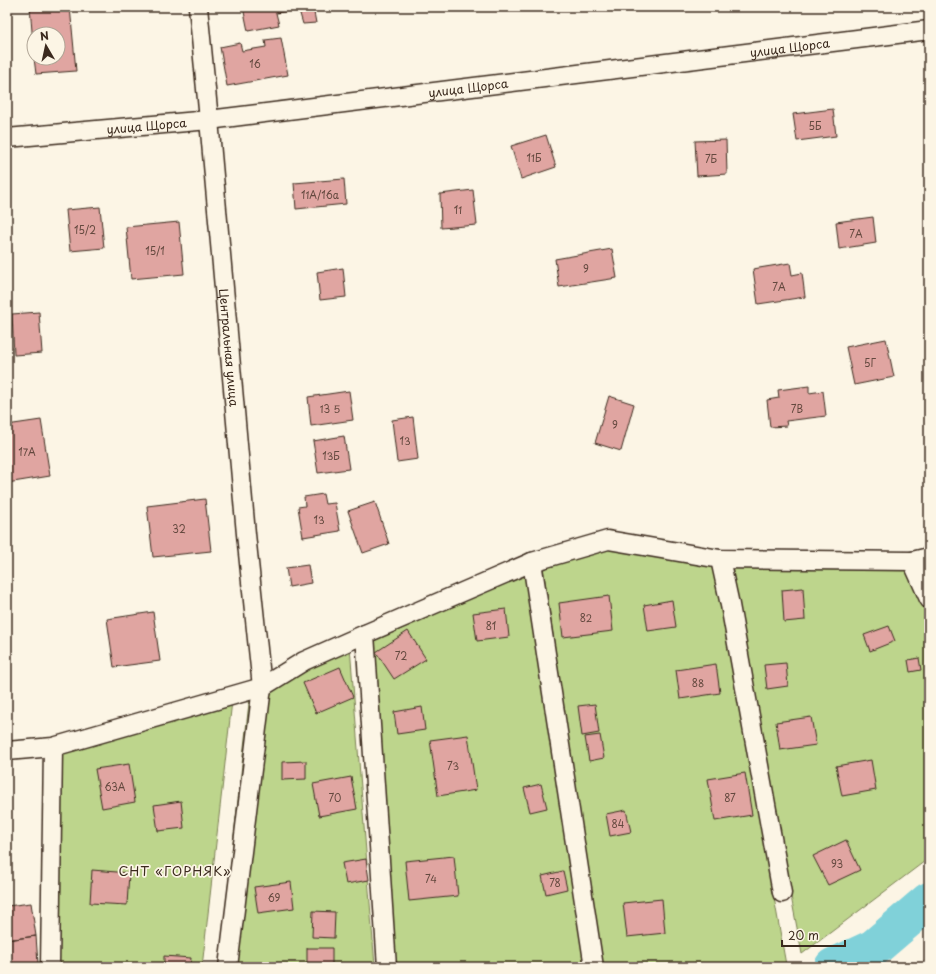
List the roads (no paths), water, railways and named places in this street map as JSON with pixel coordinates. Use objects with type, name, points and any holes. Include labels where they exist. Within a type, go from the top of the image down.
[{"type":"street","name":"Центральная улица","points":[[198,7],[210,120],[246,534],[262,687],[228,967]]},
{"type":"street","name":"улица Щорса","points":[[7,138],[210,120],[929,30]]},
{"type":"street","points":[[7,751],[53,747],[262,687],[304,661],[532,562],[608,540],[720,559],[912,561],[929,557]]},
{"type":"street","points":[[720,559],[782,893]]},
{"type":"street","points":[[912,561],[929,599]]},
{"type":"street","points":[[532,562],[594,967]]},
{"type":"street","points":[[365,634],[387,967]]},
{"type":"street","points":[[50,967],[53,747]]},
{"type":"waterway","points":[[833,967],[874,948],[929,901]]},
{"type":"district","name":"СНТ «ГОРНЯК»","points":[[175,870]]}]
